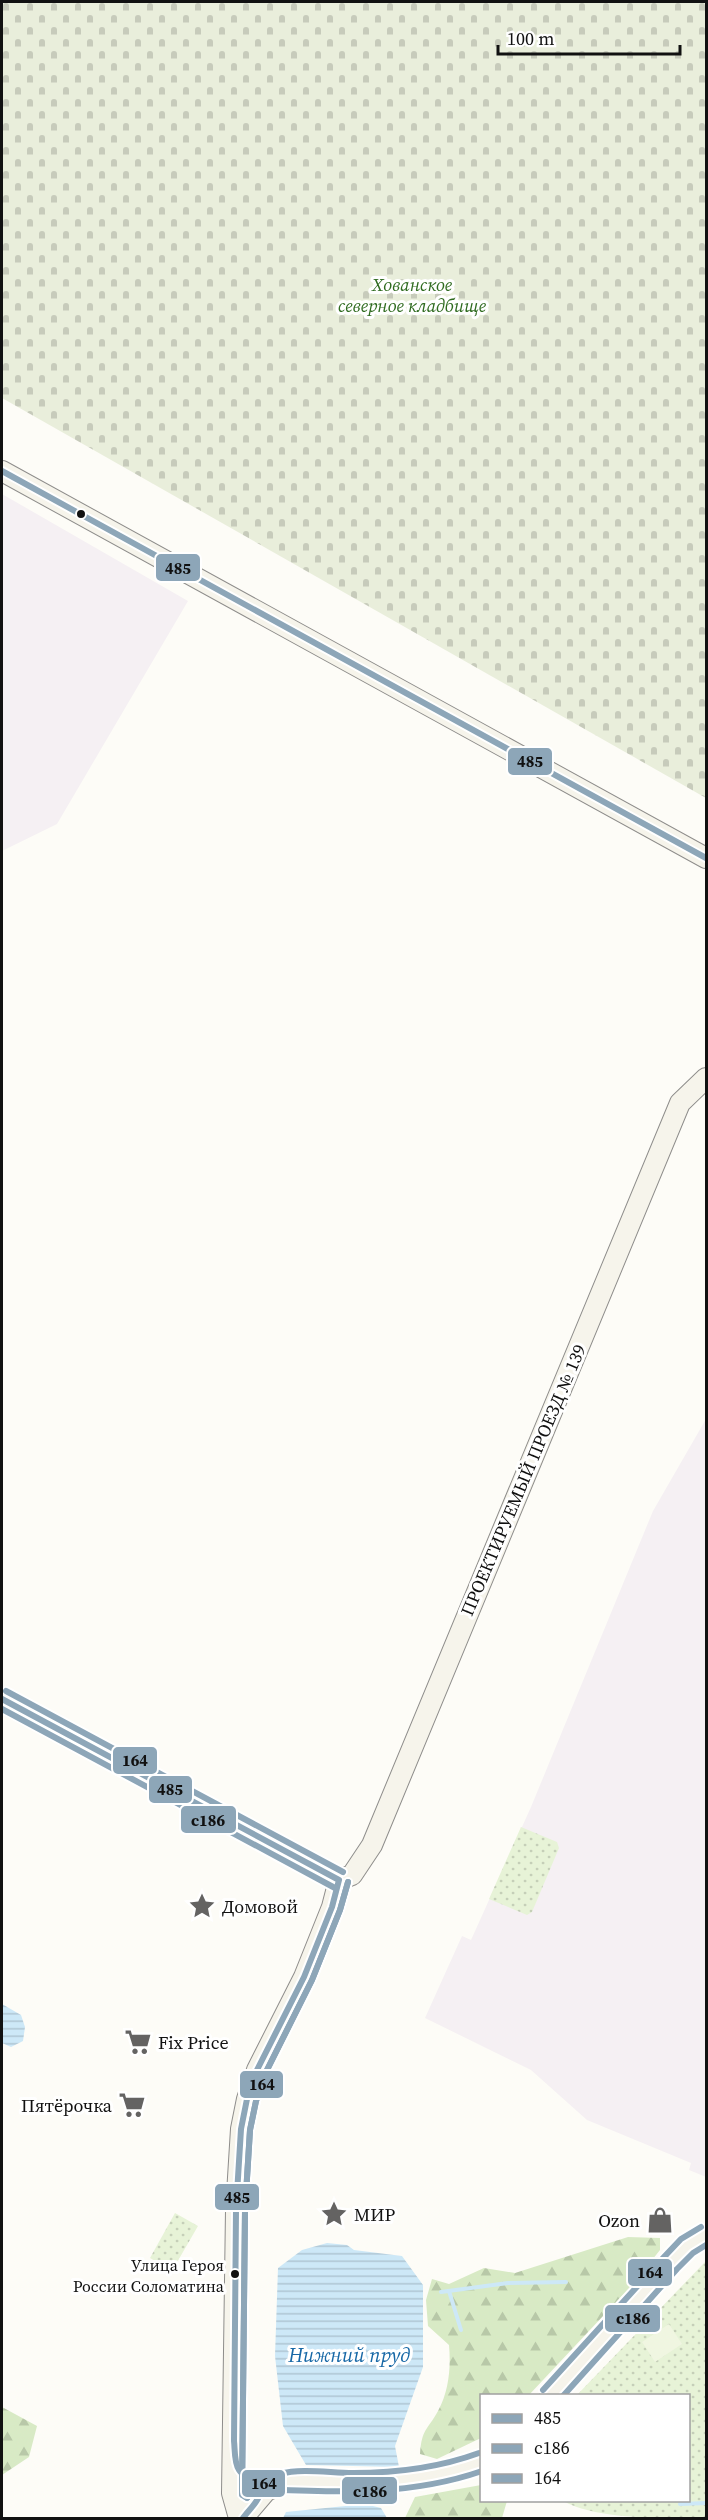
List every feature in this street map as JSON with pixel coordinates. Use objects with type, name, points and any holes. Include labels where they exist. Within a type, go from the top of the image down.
[{"type":"street","points":[[2,471],[706,858]]},
{"type":"street","name":"ПРОЕКТИРУЕМЫЙ ПРОЕЗД № 139","points":[[339,1880],[352,1875],[372,1845],[680,1102],[706,1078]]},
{"type":"street","points":[[2,1699],[339,1880],[332,1907],[304,1977],[257,2070],[247,2099],[241,2129],[236,2210],[234,2441],[237,2467],[245,2498],[289,2481],[392,2482],[444,2474],[480,2462]]},
{"type":"street","points":[[552,2394],[670,2263],[687,2246],[706,2235]]},
{"type":"shaded area","points":[[2,494],[188,601],[57,824],[2,851]]},
{"type":"shaded area","points":[[706,1419],[706,2177],[689,2170],[691,2163],[587,2120],[531,2070],[425,2018],[462,1936],[471,1940],[531,1807],[653,1511]]},
{"type":"green space","name":"Хованское северное кладбище","points":[[2,2],[706,2],[706,798],[2,398]]},
{"type":"green space","points":[[521,1827],[557,1842],[559,1848],[532,1912],[527,1915],[489,1899]]},
{"type":"green space","points":[[175,2213],[198,2226],[172,2271],[150,2258]]},
{"type":"green space","points":[[628,2237],[660,2238],[660,2250],[633,2284],[530,2394],[480,2394],[480,2438],[437,2459],[420,2454],[424,2434],[445,2395],[450,2362],[449,2345],[428,2326],[426,2300],[432,2279],[449,2284],[484,2268],[515,2273]]},
{"type":"green space","points":[[706,2262],[706,2518],[612,2515],[594,2512],[565,2502],[690,2502],[690,2394],[578,2394]]},
{"type":"green space","points":[[669,2324],[682,2344],[655,2362],[642,2342]]},
{"type":"green space","points":[[2,2407],[37,2426],[29,2457],[2,2475]]},
{"type":"green space","points":[[480,2485],[480,2502],[507,2502],[502,2518],[405,2518],[415,2497]]},
{"type":"water","points":[[2,2004],[21,2015],[25,2027],[23,2041],[11,2047],[2,2043]]},
{"type":"water","name":"Нижний пруд","points":[[327,2243],[347,2245],[354,2250],[402,2256],[423,2285],[423,2367],[395,2446],[399,2467],[306,2465],[283,2426],[275,2356],[278,2268],[302,2250]]},
{"type":"water","points":[[365,2504],[381,2508],[387,2518],[283,2518],[286,2512]]},
{"type":"waterway","points":[[441,2292],[508,2283],[566,2282]]},
{"type":"waterway","points":[[449,2291],[461,2330]]},
{"type":"waterway","points":[[680,2504],[706,2503]]},
{"type":"transit line","name":"485","points":[[2,471],[706,858]]},
{"type":"transit line","name":"164","points":[[6,1691],[343,1872]]},
{"type":"transit line","name":"485","points":[[2,1699],[339,1880]]},
{"type":"transit line","name":"с186","points":[[2,1709],[335,1888]]},
{"type":"transit line","name":"485","points":[[243,2518],[257,2500],[260,2490],[242,2473],[235,2460],[236,2210],[241,2129],[247,2099],[257,2070],[304,1977],[332,1907],[339,1880]]},
{"type":"transit line","name":"с186","points":[[285,2473],[261,2484],[247,2498],[242,2494],[245,2210],[250,2130],[265,2074],[312,1980],[340,1910],[348,1882]]},
{"type":"transit line","name":"164","points":[[348,1882],[340,1910],[312,1980],[265,2074],[250,2130],[245,2210],[242,2495],[247,2498],[270,2478],[289,2472],[401,2471],[433,2466],[479,2453]]},
{"type":"transit line","name":"164","points":[[543,2390],[681,2239],[701,2227]]},
{"type":"transit line","name":"с186","points":[[565,2394],[677,2269],[693,2253],[706,2245]]},
{"type":"transit line","name":"с186","points":[[255,2489],[312,2491],[398,2489],[426,2485],[480,2472]]},
{"type":"place","name":"Домовой","points":[[202,1906]]},
{"type":"place","name":"Fix Price","points":[[138,2042]]},
{"type":"place","name":"Пятёрочка","points":[[132,2105]]},
{"type":"place","name":"МИР","points":[[334,2214]]},
{"type":"place","name":"Ozon","points":[[660,2220]]},
{"type":"place","name":"Улица Героя России Соломатина","points":[[235,2274]]}]
